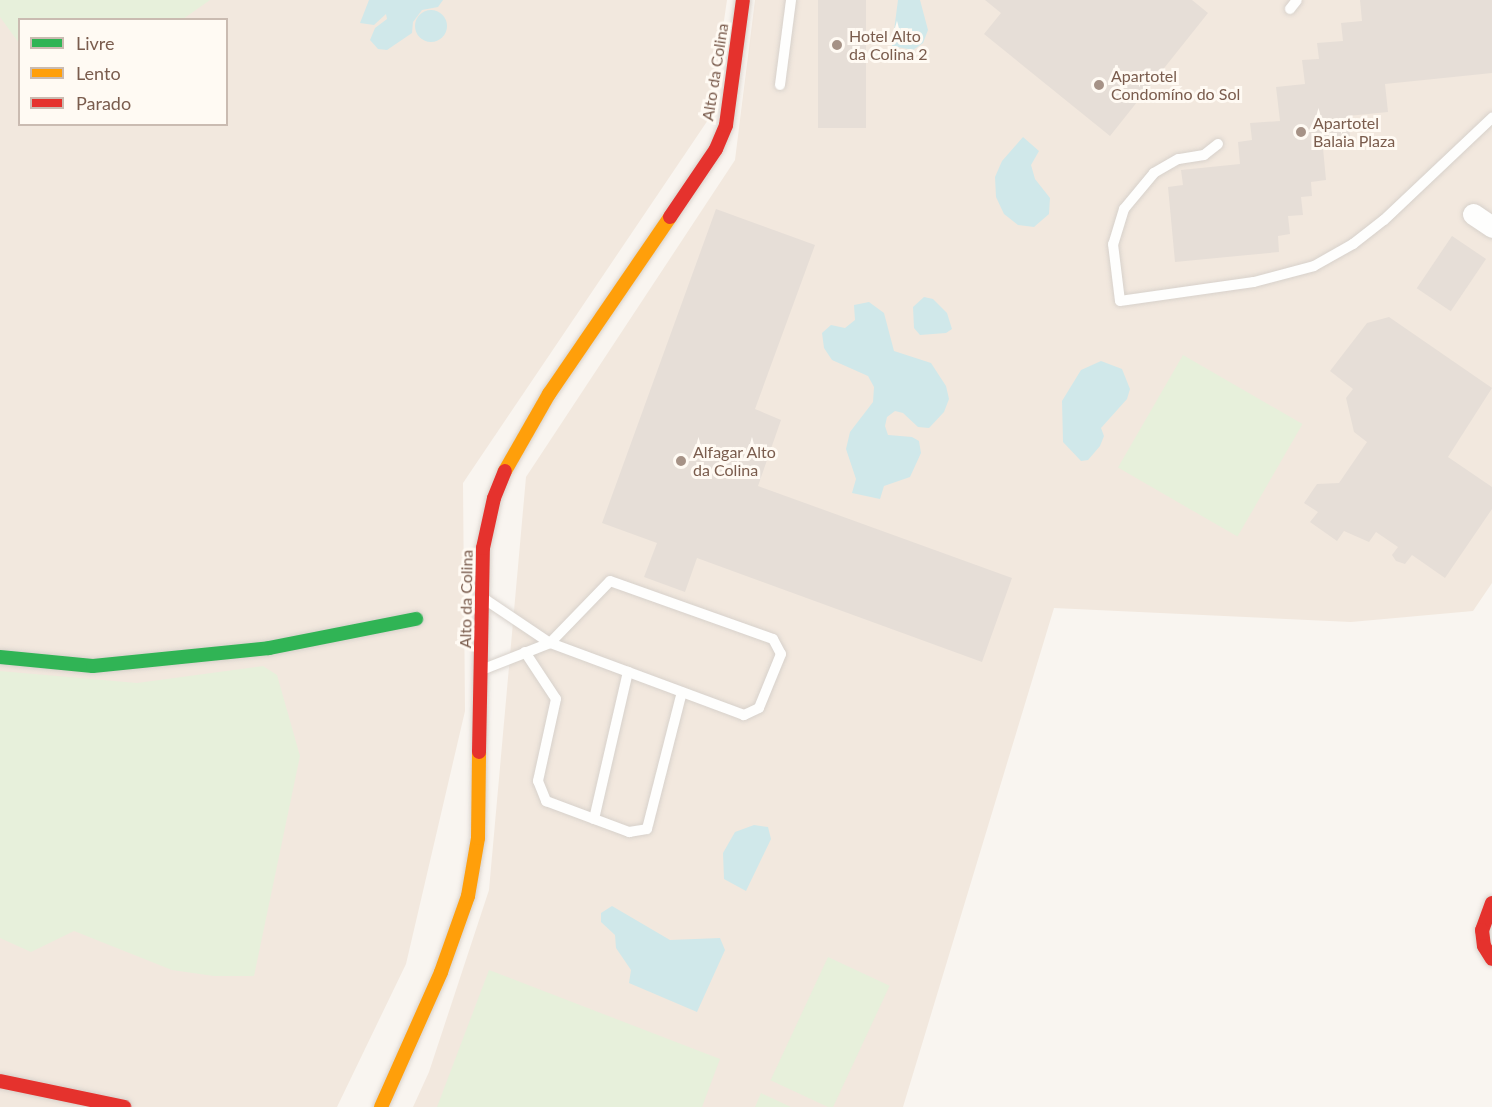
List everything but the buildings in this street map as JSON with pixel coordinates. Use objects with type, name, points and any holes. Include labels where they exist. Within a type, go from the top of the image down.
[{"type":"street","name":"Alto da Colina","points":[[381,1107],[441,972],[468,896],[478,838],[484,599],[483,548],[494,498],[513,452],[716,148],[726,125],[743,0]]},
{"type":"street","points":[[1473,214],[1492,227]]},
{"type":"street","points":[[0,657],[93,666],[269,648],[416,620]]},
{"type":"street","points":[[1492,903],[1482,930],[1484,946],[1492,959]]},
{"type":"street","points":[[0,1081],[124,1107]]},
{"type":"lane","points":[[780,85],[791,0]]},
{"type":"lane","points":[[1218,144],[1204,154],[1178,159],[1154,172],[1124,209],[1113,244],[1120,301],[1254,282],[1314,266],[1353,244],[1384,220],[1492,118]]},
{"type":"lane","points":[[481,670],[550,643],[610,581],[773,639],[781,654],[759,708],[744,715],[550,643],[484,599]]},
{"type":"lane","points":[[525,652],[556,699],[538,781],[546,801],[628,832],[647,829],[682,692]]},
{"type":"lane","points":[[594,819],[628,672]]},
{"type":"shaded area","points":[[0,0],[727,0],[710,117],[463,483],[465,711],[406,964],[337,1107],[0,1107]]},
{"type":"shaded area","points":[[755,0],[1492,0],[1492,583],[1473,611],[1351,622],[1054,608],[903,1107],[413,1107],[429,1072],[489,890],[526,477],[735,160]]},
{"type":"green space","points":[[0,0],[210,0],[184,18],[18,18],[18,42],[0,17]]},
{"type":"green space","points":[[1183,355],[1303,424],[1238,537],[1118,468]]},
{"type":"green space","points":[[263,666],[277,675],[300,756],[254,976],[214,976],[172,970],[74,931],[31,952],[0,938],[0,671],[137,683]]},
{"type":"green space","points":[[828,957],[890,986],[833,1107],[828,1107],[771,1080]]},
{"type":"green space","points":[[489,970],[720,1059],[702,1107],[437,1107]]},
{"type":"green space","points":[[761,1093],[791,1107],[755,1107]]},
{"type":"water","points":[[369,0],[443,0],[438,7],[422,10],[413,22],[412,33],[387,50],[378,49],[370,40],[375,28],[387,19],[386,14],[374,25],[360,23]]},
{"type":"water","points":[[898,0],[920,0],[928,30],[923,43],[913,50],[892,46]]},
{"type":"water","points":[[431,10],[443,14],[447,26],[443,38],[431,42],[419,38],[415,26],[419,14]]},
{"type":"water","points":[[1023,137],[1039,151],[1031,165],[1035,179],[1050,198],[1049,214],[1034,227],[1018,225],[1004,214],[996,197],[995,177],[1002,161]]},
{"type":"water","points":[[924,297],[933,299],[947,313],[952,329],[946,333],[920,335],[914,328],[913,307]]},
{"type":"water","points":[[869,302],[884,313],[894,351],[931,363],[946,386],[949,399],[944,412],[929,428],[918,427],[903,413],[895,411],[887,417],[885,426],[888,435],[912,437],[919,441],[921,453],[910,477],[884,486],[880,499],[852,493],[856,479],[846,449],[850,432],[873,402],[874,387],[868,376],[832,360],[824,348],[822,333],[831,325],[845,328],[855,320],[854,305]]},
{"type":"water","points":[[1101,361],[1122,369],[1130,389],[1127,399],[1101,428],[1104,436],[1100,446],[1088,460],[1081,461],[1063,442],[1062,401],[1081,370]]},
{"type":"water","points":[[754,825],[768,827],[771,839],[746,891],[724,879],[723,853],[735,832]]},
{"type":"water","points":[[612,906],[670,940],[720,938],[725,950],[697,1012],[629,983],[631,970],[616,948],[615,935],[601,922],[601,913]]},
{"type":"traffic: fast","points":[[0,657],[93,666],[269,648],[416,619]]},
{"type":"traffic: slow","points":[[505,471],[549,394],[670,217]]},
{"type":"traffic: slow","points":[[381,1107],[441,972],[468,896],[478,838],[479,752]]},
{"type":"traffic: jam","points":[[670,217],[716,149],[726,125],[743,0]]},
{"type":"traffic: jam","points":[[479,752],[483,548],[494,498],[505,471]]},
{"type":"traffic: jam","points":[[1492,903],[1482,930],[1484,946],[1492,959]]},
{"type":"traffic: jam","points":[[0,1081],[124,1107]]},
{"type":"place","name":"Hotel Alto da Colina 2","points":[[837,45]]},
{"type":"place","name":"Apartotel Condomíno do Sol","points":[[1099,85]]},
{"type":"place","name":"Apartotel Balaia Plaza","points":[[1301,132]]},
{"type":"place","name":"Alfagar Alto da Colina","points":[[681,461]]}]
